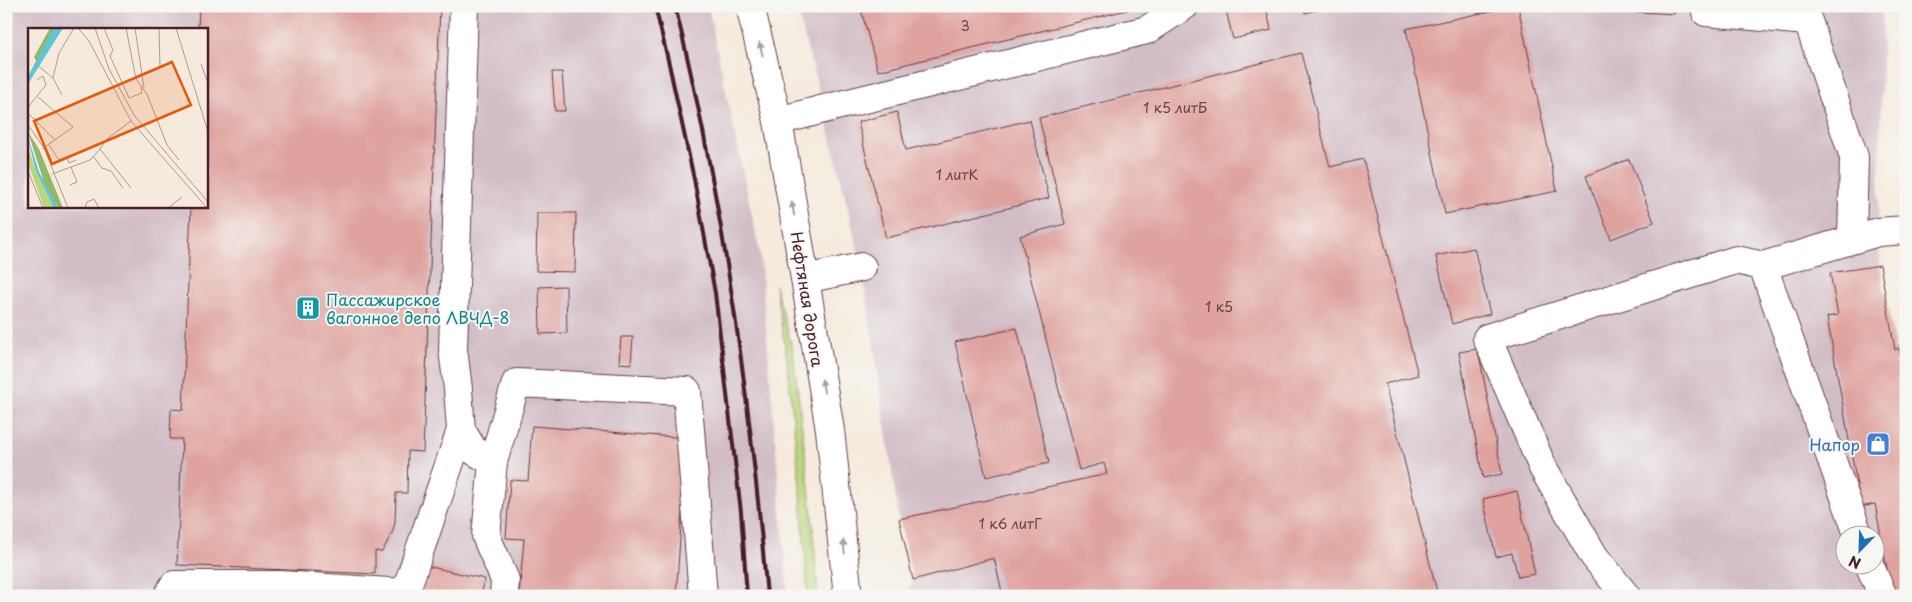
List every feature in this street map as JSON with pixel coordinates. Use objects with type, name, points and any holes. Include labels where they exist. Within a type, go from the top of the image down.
[{"type":"street","points":[[168,596],[174,585],[280,585],[404,594],[461,430],[453,349],[464,6]]},
{"type":"street","name":"Нефтяная дорога","points":[[750,6],[778,122],[805,279],[830,430],[848,596]]},
{"type":"street","points":[[778,122],[824,108],[1147,30],[1184,6]]},
{"type":"street","points":[[1706,6],[1706,12],[1808,20],[1854,157],[1852,239]]},
{"type":"street","points":[[1626,596],[1594,556],[1542,468],[1487,338],[1736,260],[1763,266],[1878,232],[1906,230]]},
{"type":"street","points":[[1763,266],[1854,524]]},
{"type":"street","points":[[805,279],[862,267]]},
{"type":"street","points":[[504,596],[505,580],[486,536],[494,462],[516,383],[687,391],[703,596]]},
{"type":"street","points":[[461,430],[474,451],[494,462]]},
{"type":"street","points":[[1873,574],[1883,596]]},
{"type":"shaded area","points":[[6,6],[708,6],[760,254],[788,596],[6,596]]},
{"type":"shaded area","points":[[796,6],[1883,6],[1878,232],[1880,265],[1895,349],[1899,348],[1906,383],[1906,596],[907,596],[913,579],[899,519],[862,267],[824,109]]},
{"type":"green space","points":[[775,285],[793,351],[812,514],[818,596],[808,596],[801,496],[787,359]]},
{"type":"building","name":"Пассажирское вагонное депо ЛВЧД-8","points":[[199,6],[440,6],[423,452],[408,451],[407,493],[396,493],[395,523],[382,552],[375,551],[375,574],[177,565],[182,439],[170,439],[171,409],[183,410],[191,208],[208,208],[208,28],[198,28]]},
{"type":"building","points":[[860,6],[1139,6],[1139,7],[878,71]]},
{"type":"building","points":[[1225,6],[1266,6],[1271,30],[1233,39]]},
{"type":"building","points":[[1303,6],[1327,6],[1327,7],[1305,13]]},
{"type":"building","points":[[1518,6],[1557,191],[1445,214],[1406,29]]},
{"type":"building","points":[[1608,6],[1675,6],[1674,14],[1607,10]]},
{"type":"building","points":[[1301,53],[1330,167],[1363,159],[1418,375],[1385,384],[1437,592],[1421,596],[1003,596],[994,558],[913,580],[899,519],[1107,474],[1104,463],[1079,470],[1020,236],[1065,224],[1039,118]]},
{"type":"building","points":[[552,72],[562,72],[565,111],[555,111]]},
{"type":"building","points":[[897,112],[906,150],[1030,120],[1049,198],[886,238],[858,122]]},
{"type":"building","points":[[1629,159],[1654,222],[1611,239],[1586,176]]},
{"type":"building","points":[[537,213],[576,213],[575,272],[536,271]]},
{"type":"building","points":[[1474,248],[1490,314],[1452,324],[1436,256]]},
{"type":"building","name":"Напор","points":[[1880,265],[1895,350],[1899,348],[1906,383],[1906,594],[1892,596],[1884,553],[1884,524],[1879,524],[1875,504],[1861,507],[1827,317],[1838,315],[1830,273]]},
{"type":"building","points":[[566,286],[567,333],[540,334],[539,287]]},
{"type":"building","points":[[1017,328],[1049,463],[986,477],[955,342]]},
{"type":"building","points":[[621,337],[633,337],[631,364],[619,363]]},
{"type":"building","points":[[1478,349],[1502,474],[1483,478],[1459,352]]},
{"type":"building","points":[[532,426],[687,438],[676,596],[519,596],[524,539],[506,538],[510,480],[528,481]]},
{"type":"building","points":[[1517,491],[1535,574],[1518,577],[1512,553],[1496,557],[1483,499]]},
{"type":"building","points":[[426,566],[485,579],[481,596],[419,596]]},
{"type":"railway","points":[[655,6],[694,179],[715,293],[741,512],[747,596]]},
{"type":"railway","points":[[675,6],[707,152],[733,299],[752,447],[767,596]]},
{"type":"place","name":"Пассажирское вагонное депо ЛВЧД-8","points":[[308,308]]},
{"type":"place","name":"Напор","points":[[1878,444]]}]
